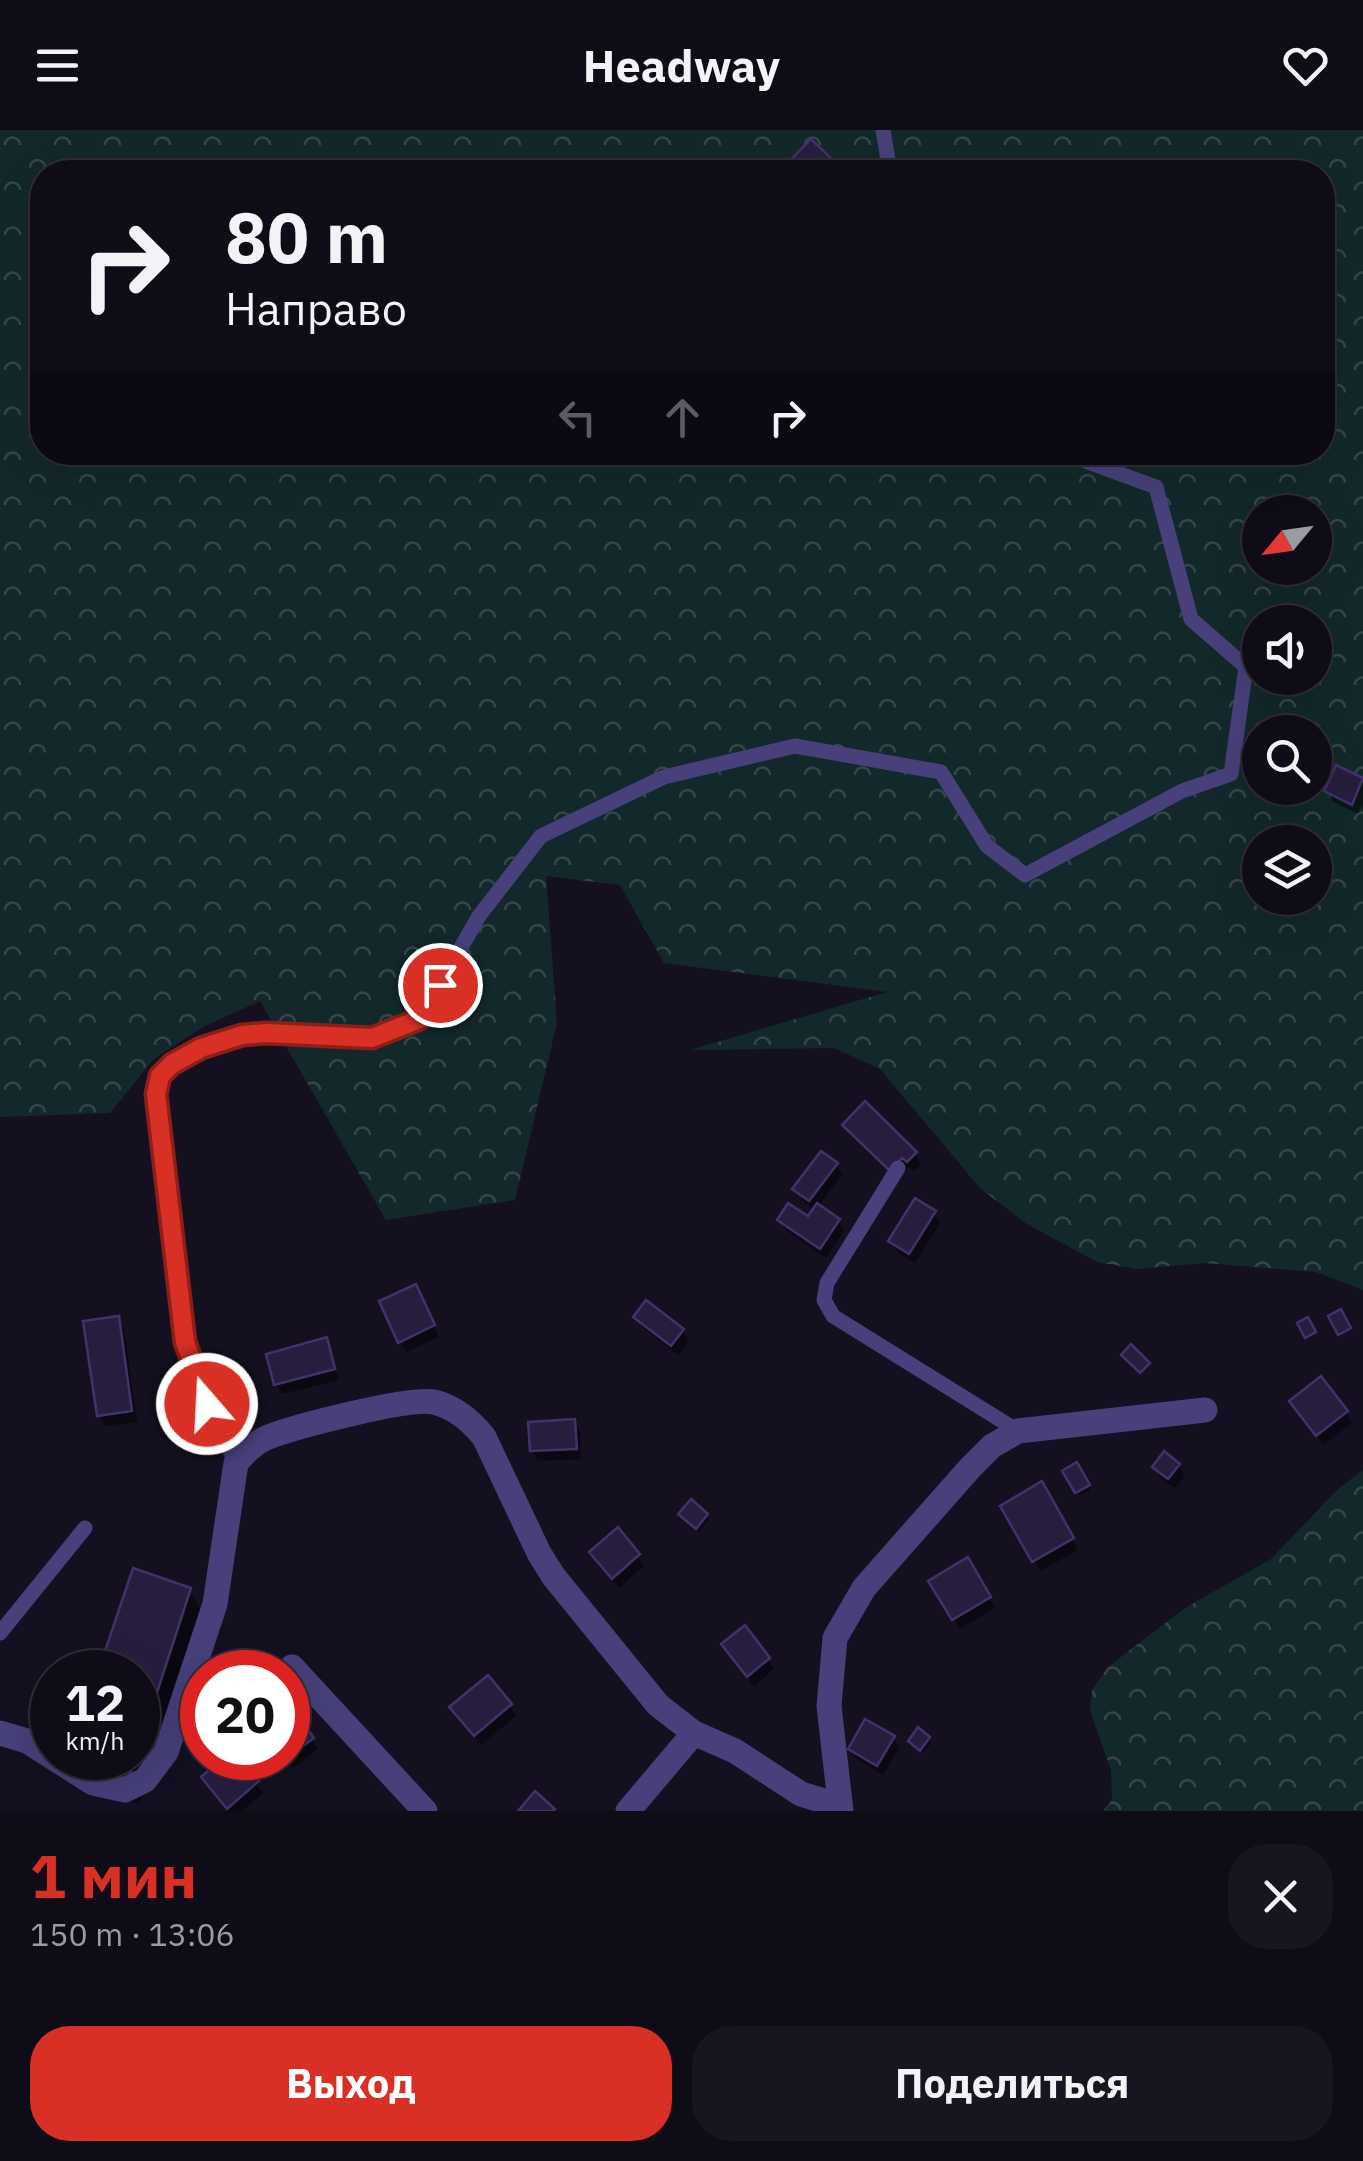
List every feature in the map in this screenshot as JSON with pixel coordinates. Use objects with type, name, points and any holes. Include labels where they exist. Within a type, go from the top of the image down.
[{"type":"street","points":[[0,1733],[26,1741],[93,1784],[125,1790],[145,1780],[166,1752],[215,1604],[236,1463],[264,1439],[383,1408],[434,1402],[471,1420],[484,1437],[538,1552],[554,1577],[658,1705],[694,1733],[735,1751],[801,1794],[840,1809],[828,1706],[834,1638],[864,1588],[970,1468],[992,1446],[1018,1432],[1205,1410]]},
{"type":"street","points":[[310,1686],[425,1811]]},
{"type":"street","points":[[628,1811],[694,1733]]},
{"type":"lane","points":[[883,130],[888,160]]},
{"type":"lane","points":[[236,1463],[207,1404],[185,1342],[156,1094],[160,1076],[172,1064],[201,1048],[242,1035],[315,1033],[372,1038],[420,1019],[479,916],[541,836],[664,776],[795,746],[941,772],[987,846],[1025,875],[1182,790],[1231,774],[1246,667],[1190,620],[1156,488],[1095,465]]},
{"type":"lane","points":[[898,1168],[827,1283],[824,1300],[833,1316],[1018,1432]]},
{"type":"lane","points":[[0,1633],[85,1528]]},
{"type":"green space","points":[[0,130],[1363,130],[1363,1290],[1316,1272],[1205,1263],[1136,1269],[1097,1262],[1027,1224],[981,1189],[880,1069],[834,1048],[690,1050],[887,992],[664,963],[620,885],[546,876],[557,1023],[515,1200],[386,1220],[260,1001],[203,1027],[154,1059],[110,1113],[0,1117]]},
{"type":"green space","points":[[1363,1470],[1363,1811],[1103,1811],[1112,1800],[1111,1770],[1090,1711],[1092,1690],[1108,1667],[1185,1608],[1271,1559],[1338,1489]]},
{"type":"building","points":[[811,139],[833,160],[791,160]]},
{"type":"building","points":[[1336,765],[1363,778],[1352,805],[1332,795]]},
{"type":"building","points":[[865,1101],[917,1152],[907,1162],[902,1158],[890,1171],[842,1125]]},
{"type":"building","points":[[821,1151],[838,1163],[809,1201],[792,1189]]},
{"type":"building","points":[[915,1198],[936,1211],[909,1254],[888,1241]]},
{"type":"building","points":[[788,1203],[808,1216],[817,1203],[840,1219],[820,1249],[777,1220]]},
{"type":"building","points":[[416,1284],[435,1325],[398,1343],[379,1301]]},
{"type":"building","points":[[646,1300],[684,1329],[671,1346],[633,1317]]},
{"type":"building","points":[[1341,1309],[1351,1328],[1338,1335],[1328,1316]]},
{"type":"building","points":[[119,1316],[132,1411],[97,1416],[83,1321]]},
{"type":"building","points":[[1308,1317],[1316,1332],[1305,1338],[1297,1323]]},
{"type":"building","points":[[327,1337],[335,1369],[274,1385],[266,1354]]},
{"type":"building","points":[[1131,1344],[1150,1363],[1140,1373],[1121,1355]]},
{"type":"building","points":[[1321,1376],[1348,1411],[1316,1436],[1289,1401]]},
{"type":"building","points":[[575,1419],[577,1449],[530,1451],[528,1422]]},
{"type":"building","points":[[1164,1451],[1180,1464],[1168,1479],[1152,1467]]},
{"type":"building","points":[[1077,1462],[1090,1485],[1075,1493],[1062,1471]]},
{"type":"building","points":[[1042,1481],[1074,1538],[1032,1562],[1000,1506]]},
{"type":"building","points":[[691,1499],[708,1514],[696,1529],[678,1514]]},
{"type":"building","points":[[618,1527],[640,1554],[612,1579],[589,1552]]},
{"type":"building","points":[[968,1557],[991,1597],[952,1620],[928,1581]]},
{"type":"building","points":[[133,1568],[191,1588],[160,1683],[160,1650],[105,1650]]},
{"type":"building","points":[[745,1625],[770,1658],[747,1677],[721,1644]]},
{"type":"building","points":[[488,1675],[512,1704],[474,1736],[449,1707]]},
{"type":"building","points":[[865,1719],[895,1736],[877,1766],[848,1749]]},
{"type":"building","points":[[918,1727],[930,1737],[920,1751],[908,1741]]},
{"type":"building","points":[[203,1780],[258,1780],[259,1781],[227,1809]]},
{"type":"building","points":[[535,1791],[555,1809],[553,1811],[518,1811]]},
{"type":"route","points":[[207,1404],[185,1342],[156,1094],[160,1076],[172,1064],[201,1048],[242,1035],[315,1033],[372,1038],[420,1019],[440,985]]}]
